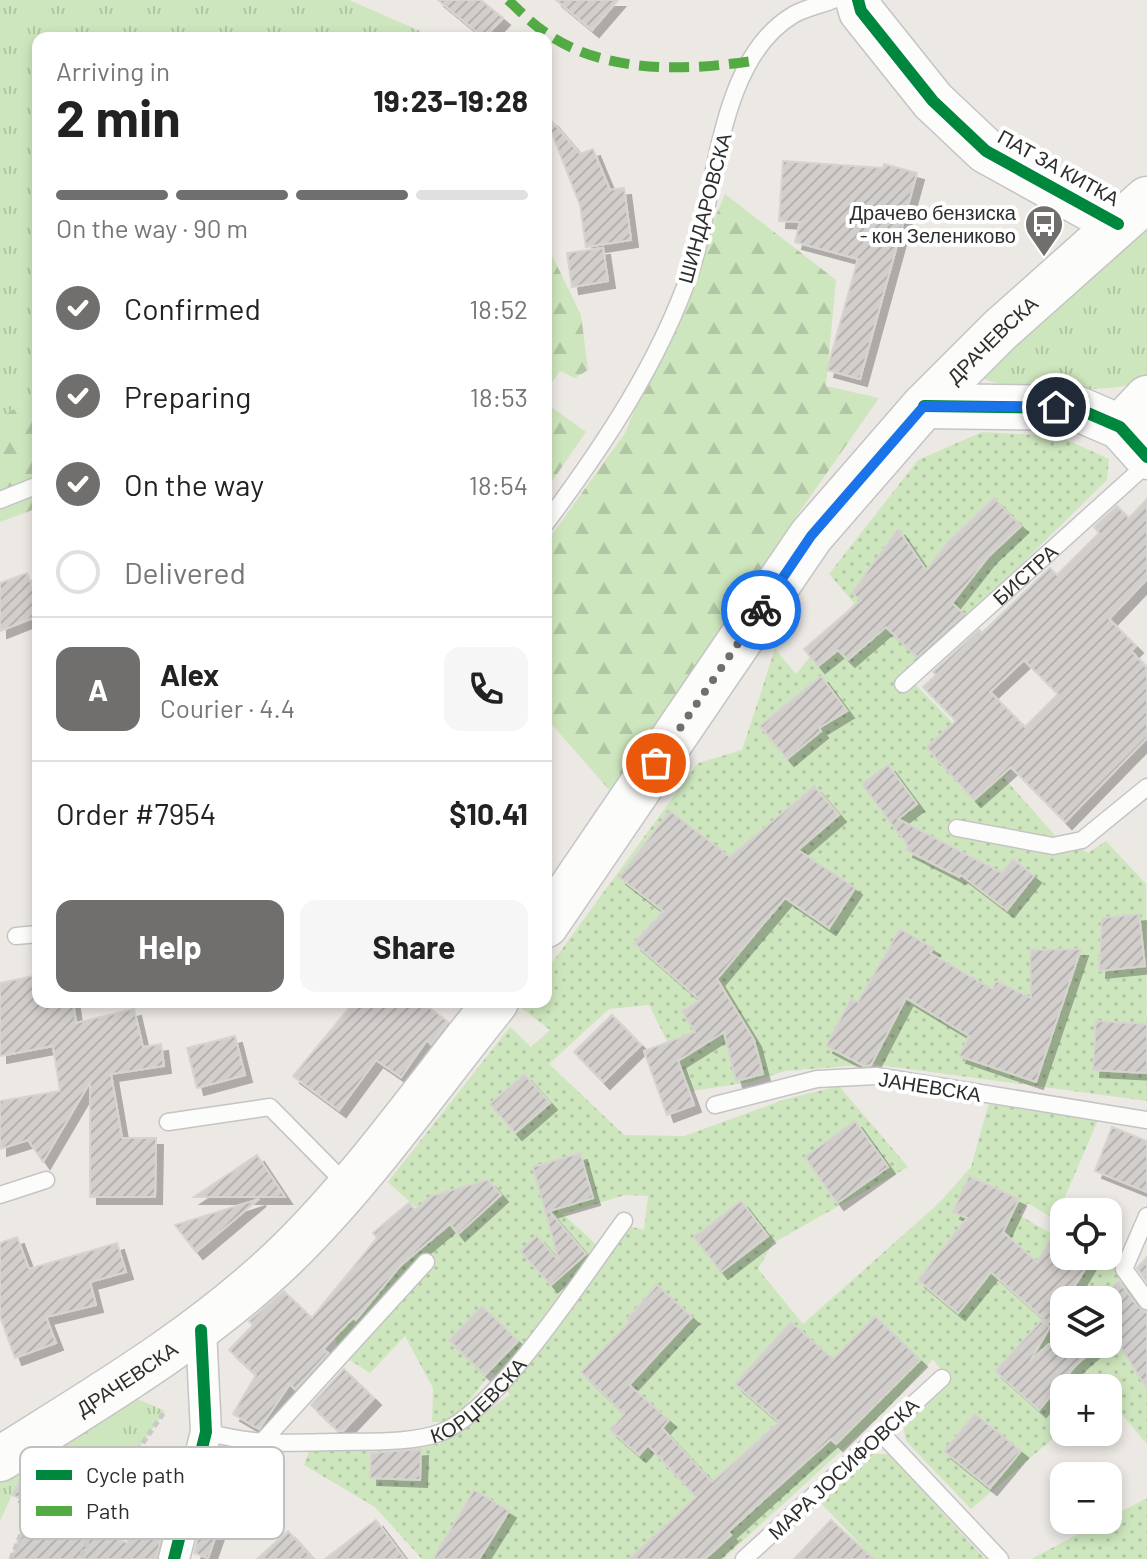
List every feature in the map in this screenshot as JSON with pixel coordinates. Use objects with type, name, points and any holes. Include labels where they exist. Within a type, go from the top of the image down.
[{"type":"main road","name":"ПАТ ЗА КИТКА","points":[[858,0],[861,11],[933,101],[986,151],[1133,212]]},
{"type":"main road","name":"ДРАЧЕВСКА","points":[[552,916],[811,536],[924,406],[1133,212]]},
{"type":"main road","points":[[924,406],[1076,408],[1138,427]]},
{"type":"main road","name":"ДРАЧЕВСКА","points":[[0,1459],[201,1330],[287,1254],[348,1186],[491,1008]]},
{"type":"street","points":[[201,1330],[206,1432],[202,1447]]},
{"type":"street","points":[[174,1559],[179,1539]]},
{"type":"lane","name":"ШИНДАРОВСКА","points":[[552,515],[606,442],[657,349],[691,269],[735,95],[761,45],[793,15],[833,0]]},
{"type":"lane","name":"БИСТРА","points":[[903,684],[1147,464]]},
{"type":"lane","points":[[0,500],[32,487]]},
{"type":"lane","points":[[957,828],[1053,846],[1082,840],[1147,787]]},
{"type":"lane","points":[[16,936],[32,935]]},
{"type":"lane","name":"ЈАНЕВСКА","points":[[715,1105],[817,1079],[876,1076],[1147,1120]]},
{"type":"lane","points":[[168,1122],[270,1107],[348,1186]]},
{"type":"lane","points":[[0,1195],[46,1180]]},
{"type":"lane","points":[[1147,1216],[1124,1269],[1147,1301]]},
{"type":"lane","name":"КОРЏЕВСКА","points":[[206,1432],[261,1443],[381,1441],[440,1433],[470,1416],[503,1382],[624,1221]]},
{"type":"lane","points":[[261,1443],[426,1262]]},
{"type":"lane","name":"МАРА ЈОСИФОВСКА","points":[[744,1559],[942,1378]]},
{"type":"lane","points":[[881,1433],[1000,1559]]},
{"type":"path","points":[[140,1447],[165,1411]]},
{"type":"path","points":[[11,1559],[20,1536]]},
{"type":"path","points":[[80,1559],[89,1539]]},
{"type":"green space","points":[[0,0],[349,0],[422,32],[32,32],[32,397],[0,418]]},
{"type":"green space","points":[[725,194],[836,280],[826,386],[879,398],[796,517],[726,632],[612,793],[552,725],[552,535],[625,433]]},
{"type":"green space","points":[[1147,228],[1147,377],[1137,383],[1095,389],[1017,386],[984,379],[1100,258]]},
{"type":"green space","points":[[552,255],[581,315],[588,370],[575,378],[560,371],[552,382]]},
{"type":"green space","points":[[32,397],[32,510],[0,522],[0,418]]},
{"type":"green space","points":[[552,407],[586,432],[552,481]]},
{"type":"green space","points":[[982,432],[1058,436],[1109,459],[1107,480],[907,676],[955,725],[961,719],[1011,771],[1004,778],[1059,840],[1066,853],[1076,844],[1088,853],[1106,841],[1146,884],[1147,1101],[872,1064],[785,1071],[751,1082],[692,1091],[649,1005],[609,1009],[549,1064],[624,1135],[684,1136],[786,1099],[839,1086],[908,1167],[773,1243],[758,1269],[803,1324],[939,1203],[971,1167],[990,1099],[1099,1118],[1064,1198],[1050,1198],[1050,1217],[1028,1203],[1019,1215],[1050,1233],[1050,1270],[1122,1270],[1147,1301],[1147,1444],[1122,1415],[1122,1374],[1050,1374],[1050,1441],[971,1509],[906,1441],[902,1419],[941,1370],[933,1359],[886,1410],[723,1559],[422,1559],[375,1507],[304,1465],[310,1448],[439,1444],[510,1395],[492,1371],[453,1422],[432,1422],[433,1388],[405,1336],[370,1373],[339,1353],[334,1333],[438,1228],[388,1182],[510,1027],[531,1047],[550,1030],[521,1008],[552,1008],[552,963],[698,763],[742,750],[775,649],[796,674],[854,603],[829,574],[918,460]],"holes":[[[625,1195],[648,1196],[644,1230],[619,1224],[599,1247],[563,1214]]]},
{"type":"green space","points":[[112,1388],[165,1411],[140,1447],[20,1447],[20,1477],[0,1521],[0,1459]]},
{"type":"green space","points":[[872,1454],[889,1454],[985,1559],[874,1559],[819,1501]]},
{"type":"green space","points":[[1147,1498],[1147,1559],[1031,1559],[1079,1534],[1122,1534],[1122,1511]]},
{"type":"building","points":[[438,0],[481,0],[503,18],[490,32],[477,32]]},
{"type":"building","points":[[556,0],[618,0],[592,30]]},
{"type":"building","points":[[552,121],[580,154],[593,149],[610,190],[624,188],[631,240],[586,247],[580,205],[552,134]]},
{"type":"building","points":[[783,161],[883,168],[884,164],[917,173],[860,379],[827,370],[858,259],[795,242],[800,222],[779,221]]},
{"type":"building","points":[[603,248],[608,281],[572,287],[567,253]]},
{"type":"building","points":[[994,498],[1021,526],[989,556],[952,603],[964,614],[917,657],[886,627],[848,660],[838,650],[818,666],[804,649],[861,600],[852,593],[898,529],[926,570],[948,542]]},
{"type":"building","points":[[1147,499],[1147,579],[1109,619],[1136,646],[1131,651],[1147,668],[1147,738],[1065,822],[1011,767],[974,800],[926,747],[956,721],[923,687],[936,675],[933,672],[979,630],[982,633],[1050,568],[1057,575],[1099,533],[1094,527],[1117,506],[1129,518]],"holes":[[[1024,660],[1058,694],[1025,727],[990,692]]]},
{"type":"building","points":[[27,573],[32,585],[32,618],[0,631],[0,583]]},
{"type":"building","points":[[821,676],[847,711],[819,728],[821,731],[787,759],[760,726]]},
{"type":"building","points":[[888,765],[917,804],[898,819],[1002,873],[1013,859],[1034,876],[1007,910],[961,875],[959,877],[906,850],[908,846],[862,784]]},
{"type":"building","points":[[814,786],[839,815],[798,850],[855,888],[829,928],[785,898],[717,979],[754,1040],[763,1074],[736,1081],[724,1032],[678,1061],[694,1105],[667,1115],[644,1051],[695,1032],[682,1011],[700,1000],[634,943],[663,911],[619,877],[670,811],[730,857]]},
{"type":"building","points":[[1139,914],[1145,966],[1099,971],[1102,918]]},
{"type":"building","points":[[900,929],[933,948],[930,953],[992,989],[996,981],[1031,998],[1030,950],[1081,949],[1036,1082],[959,1056],[969,1036],[906,998],[871,1065],[864,1066],[826,1046],[851,999],[858,1002]]},
{"type":"building","points":[[32,976],[32,1008],[74,1008],[76,1023],[134,1009],[143,1047],[161,1044],[164,1066],[111,1074],[122,1138],[156,1138],[155,1197],[90,1197],[90,1082],[43,1162],[28,1140],[0,1149],[0,1101],[60,1091],[53,1046],[0,1056],[0,983]]},
{"type":"building","points":[[349,1008],[430,1008],[448,1022],[431,1044],[427,1040],[401,1077],[376,1060],[339,1110],[293,1076]]},
{"type":"building","points":[[612,1015],[641,1045],[603,1082],[574,1052]]},
{"type":"building","points":[[1096,1021],[1147,1024],[1147,1073],[1093,1070]]},
{"type":"building","points":[[235,1036],[245,1075],[197,1088],[187,1048]]},
{"type":"building","points":[[524,1074],[550,1103],[515,1133],[490,1104]]},
{"type":"building","points":[[855,1121],[888,1167],[837,1203],[805,1157]]},
{"type":"building","points":[[1112,1127],[1147,1141],[1147,1192],[1095,1171]]},
{"type":"building","points":[[580,1153],[593,1198],[549,1211],[586,1254],[551,1285],[520,1251],[537,1236],[559,1261],[533,1167]]},
{"type":"building","points":[[257,1155],[285,1197],[194,1197]]},
{"type":"building","points":[[969,1176],[1019,1199],[1003,1232],[1037,1262],[1050,1240],[1050,1270],[1084,1270],[1075,1286],[1050,1286],[1048,1323],[991,1272],[958,1313],[918,1280],[967,1218],[953,1212]]},
{"type":"building","points":[[488,1180],[501,1195],[458,1234],[450,1224],[400,1266],[356,1320],[353,1318],[323,1349],[328,1353],[295,1389],[290,1384],[259,1429],[233,1414],[256,1375],[229,1350],[253,1325],[249,1321],[284,1291],[312,1318],[377,1238],[373,1233],[409,1203],[415,1210],[431,1196]]},
{"type":"building","points":[[259,1199],[196,1252],[175,1225]]},
{"type":"building","points":[[741,1201],[768,1236],[721,1272],[694,1237]]},
{"type":"building","points":[[17,1237],[29,1269],[117,1243],[126,1272],[90,1282],[96,1305],[46,1317],[56,1343],[15,1358],[0,1316],[0,1243]]},
{"type":"building","points":[[1147,1257],[1147,1282],[1137,1268]]},
{"type":"building","points":[[1119,1281],[1138,1307],[1147,1312],[1147,1389],[1122,1349],[1122,1286],[1114,1286]]},
{"type":"building","points":[[657,1285],[692,1317],[629,1385],[669,1420],[662,1428],[712,1482],[779,1422],[735,1384],[791,1322],[833,1359],[875,1316],[920,1360],[836,1444],[831,1439],[728,1532],[731,1535],[705,1559],[629,1559],[696,1497],[648,1445],[639,1455],[610,1430],[624,1414],[581,1372],[630,1321],[627,1319]]},
{"type":"building","points":[[482,1306],[518,1341],[485,1375],[449,1340]]},
{"type":"building","points":[[1041,1321],[1050,1327],[1030,1361],[1049,1344],[1050,1358],[1084,1358],[1068,1374],[1050,1374],[1050,1397],[1039,1410],[995,1371]]},
{"type":"building","points":[[344,1369],[374,1398],[343,1431],[338,1431],[311,1405]]},
{"type":"building","points":[[975,1414],[1021,1451],[990,1488],[944,1451]]},
{"type":"building","points":[[421,1449],[420,1480],[370,1478],[371,1453]]},
{"type":"building","points":[[20,1480],[20,1498],[12,1495]]},
{"type":"building","points":[[474,1490],[509,1511],[479,1559],[433,1559]]},
{"type":"building","points":[[376,1520],[405,1559],[325,1559]]},
{"type":"building","points":[[831,1520],[874,1559],[794,1559]]},
{"type":"building","points":[[288,1531],[313,1559],[257,1559],[279,1539],[284,1539]]},
{"type":"building","points":[[20,1536],[20,1539],[117,1539],[127,1543],[128,1539],[161,1539],[156,1559],[11,1559]]},
{"type":"building","points":[[198,1539],[215,1539],[208,1558],[194,1553]]},
{"type":"marked path","points":[[508,0],[545,32]]},
{"type":"marked path","points":[[552,36],[594,56],[619,63],[700,67],[752,61]]},
{"type":"cycle path","points":[[858,0],[861,11],[933,101],[986,151],[1118,224]]},
{"type":"cycle path","points":[[924,406],[1076,408],[1120,427],[1147,457]]},
{"type":"cycle path","points":[[201,1330],[206,1432],[202,1447]]},
{"type":"cycle path","points":[[174,1559],[179,1539]]},
{"type":"way so far","points":[[656,763],[761,610]]},
{"type":"place","name":"Драчево бензиска - кон Зелениково","points":[[1044,258]]},
{"type":"route","points":[[761,610],[811,536],[924,406],[1056,407]]}]
